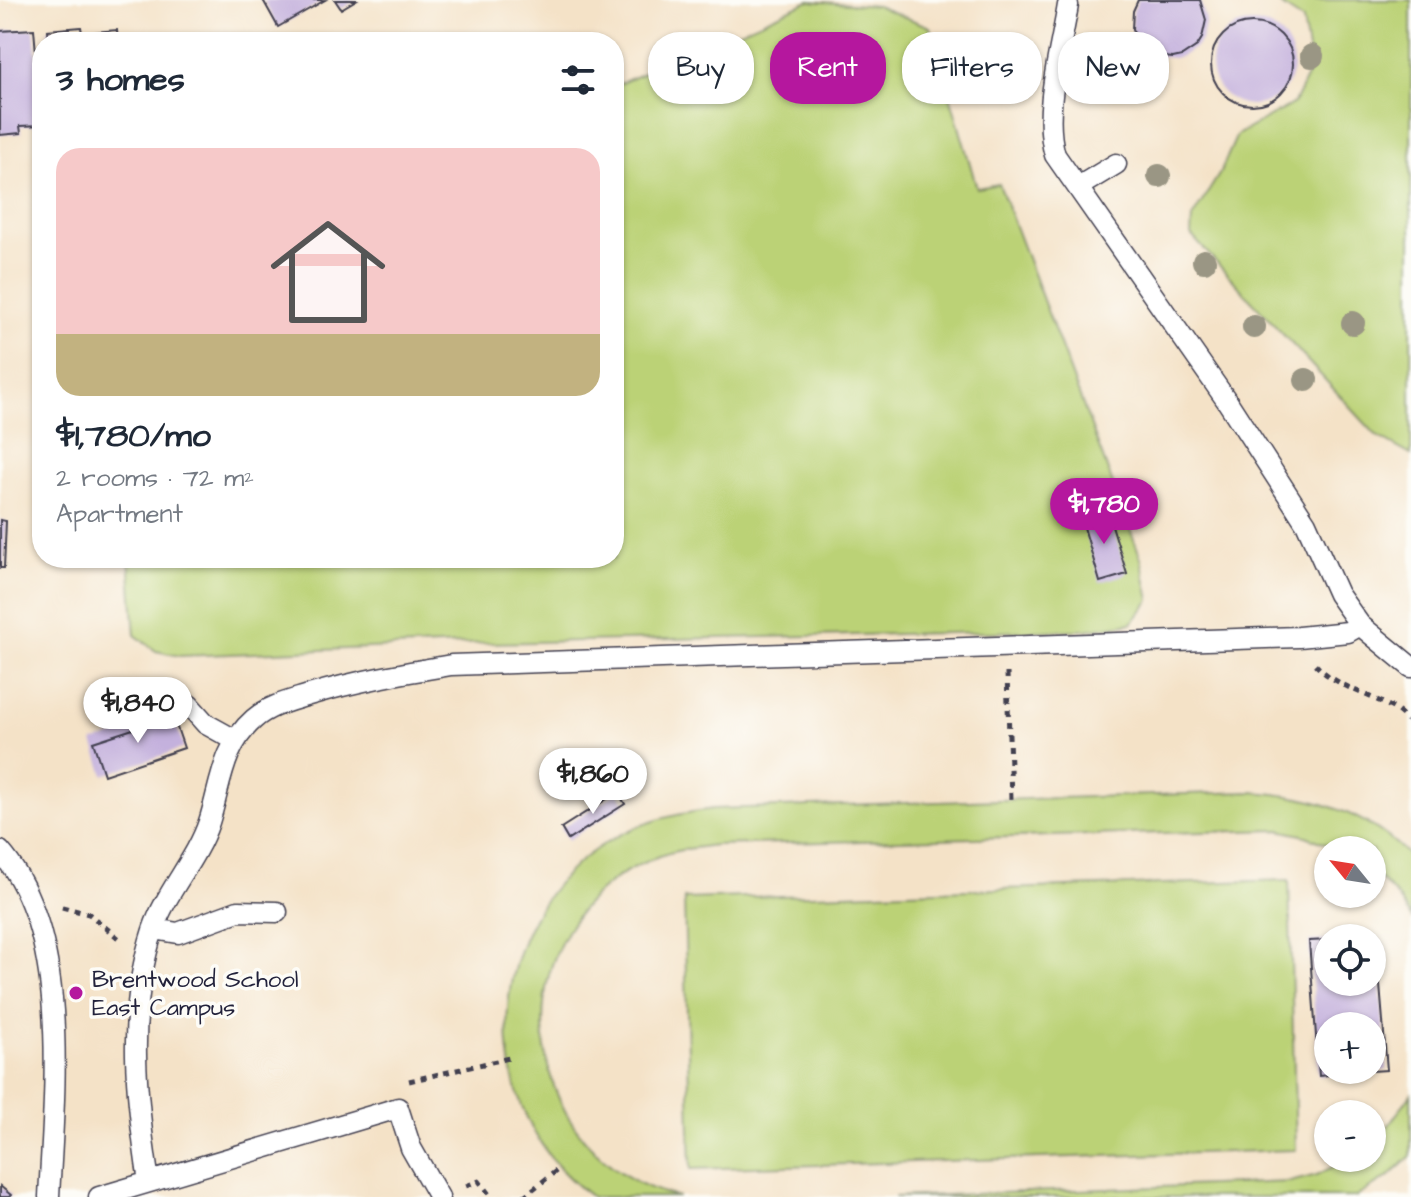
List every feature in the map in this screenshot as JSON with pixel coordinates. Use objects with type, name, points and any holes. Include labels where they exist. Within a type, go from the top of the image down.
[{"type":"lane","points":[[1068,5],[1049,136],[1055,155],[1283,486],[1306,523],[1338,594],[1360,625],[1411,667]]},
{"type":"lane","points":[[1078,187],[1116,164]]},
{"type":"lane","points":[[149,1182],[135,1085],[137,1016],[154,929],[209,823],[222,769],[235,740],[255,718],[277,705],[359,680],[451,665],[1299,637],[1348,632],[1360,625]]},
{"type":"lane","points":[[143,710],[178,700],[189,705],[206,724],[235,740]]},
{"type":"lane","points":[[0,851],[12,865],[34,905],[46,951],[54,1040],[49,1197]]},
{"type":"lane","points":[[154,929],[178,933],[238,911],[277,912]]},
{"type":"lane","points":[[99,1197],[398,1108],[411,1148],[439,1197]]},
{"type":"path","points":[[1299,637],[1301,649],[1322,672],[1365,697],[1393,708],[1411,723]]},
{"type":"path","points":[[1006,646],[1011,799]]},
{"type":"path","points":[[56,905],[89,914],[126,944]]},
{"type":"path","points":[[523,1197],[560,1168]]},
{"type":"path","points":[[479,1181],[491,1197]]},
{"type":"green space","points":[[1273,0],[1411,0],[1411,455],[1377,436],[1191,235],[1192,218],[1220,173],[1237,135],[1294,103],[1311,68],[1303,20]]},
{"type":"green space","points":[[809,1],[877,6],[930,27],[931,32],[902,32],[902,104],[952,104],[977,188],[999,184],[1141,558],[1150,600],[1132,623],[1085,630],[489,643],[180,656],[156,651],[135,635],[130,568],[624,568],[624,82],[648,71],[648,104],[754,104],[754,32],[738,32]]},
{"type":"green space","points":[[1250,792],[1316,802],[1357,818],[1386,836],[1314,836],[1314,839],[1279,830],[715,845],[655,858],[603,888],[567,931],[548,982],[544,1036],[555,1089],[582,1136],[623,1174],[679,1197],[592,1197],[553,1160],[526,1116],[511,1066],[508,1014],[516,963],[535,916],[567,874],[609,841],[646,823],[713,809]]},
{"type":"green space","points":[[1386,836],[1411,858],[1411,918],[1386,885]]},
{"type":"green space","points":[[1289,880],[1296,1150],[691,1169],[684,899]]},
{"type":"green space","points":[[1411,1094],[1411,1156],[1388,1177],[1356,1197],[894,1197],[1290,1182],[1323,1172],[1386,1172],[1386,1129]]},
{"type":"building","points":[[263,0],[325,0],[278,27]]},
{"type":"building","points":[[335,0],[356,0],[341,9]]},
{"type":"building","points":[[1138,0],[1200,0],[1206,20],[1202,38],[1197,46],[1182,56],[1169,58],[1169,32],[1134,32],[1133,11]]},
{"type":"building","points":[[1252,23],[1268,26],[1281,35],[1290,48],[1293,64],[1290,80],[1281,93],[1268,102],[1252,105],[1236,102],[1223,93],[1214,80],[1211,64],[1214,48],[1223,35],[1236,26]]},
{"type":"building","points":[[81,27],[82,32],[48,32]]},
{"type":"building","points":[[34,29],[32,125],[20,126],[21,133],[0,135],[0,31]]},
{"type":"building","points":[[1107,509],[1127,574],[1100,582],[1081,517]]},
{"type":"building","points":[[0,520],[6,521],[4,568],[0,568]]},
{"type":"building","points":[[173,716],[184,748],[104,775],[93,742]]},
{"type":"building","points":[[618,792],[625,804],[568,840],[561,828]]},
{"type":"building","points":[[1309,941],[1314,941],[1314,996],[1381,996],[1382,1012],[1314,1012]]},
{"type":"building","points":[[0,1186],[11,1195],[9,1197],[0,1197]]},
{"type":"place","name":"Brentwood School East Campus","points":[[76,993]]}]
